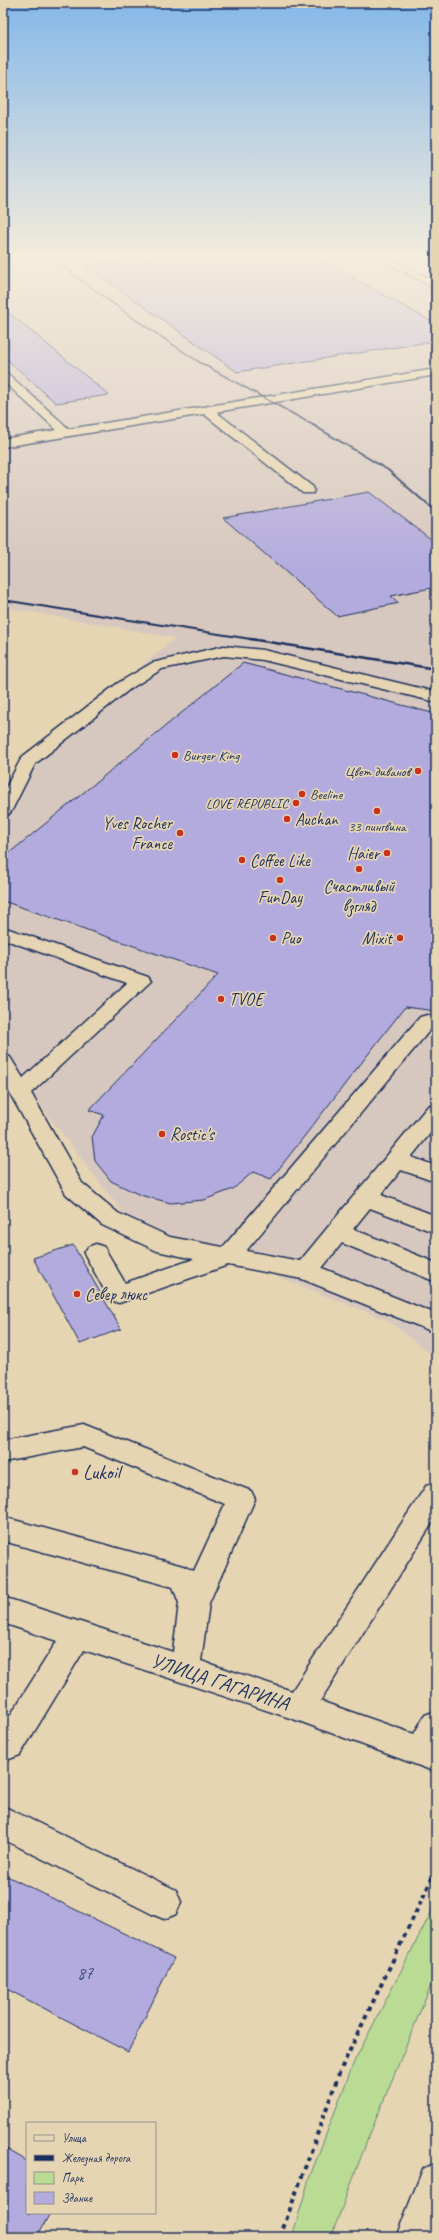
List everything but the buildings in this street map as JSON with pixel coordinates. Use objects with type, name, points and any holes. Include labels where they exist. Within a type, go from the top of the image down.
[{"type":"street","points":[[3,443],[436,372]]},
{"type":"street","points":[[3,375],[66,432]]},
{"type":"street","points":[[206,409],[308,490]]},
{"type":"street","points":[[3,810],[28,761],[124,686],[157,666],[224,651],[263,654],[436,697]]},
{"type":"street","points":[[3,933],[141,982],[20,1092]]},
{"type":"street","points":[[96,1254],[119,1294],[229,1256],[427,1022]]},
{"type":"street","points":[[3,1062],[74,1188],[110,1219],[165,1244],[306,1271],[436,1324]]},
{"type":"street","points":[[306,1271],[397,1160],[433,1119]]},
{"type":"street","points":[[397,1160],[436,1174]]},
{"type":"street","points":[[366,1198],[436,1225]]},
{"type":"street","points":[[338,1232],[436,1273]]},
{"type":"street","points":[[3,1451],[84,1436],[241,1499],[194,1603],[185,1670]]},
{"type":"street","points":[[299,1708],[436,1494]]},
{"type":"street","points":[[3,1529],[183,1578],[194,1603]]},
{"type":"street","name":"УЛИЦА ГАГАРИНА","points":[[3,1610],[299,1708],[429,1754]]},
{"type":"street","points":[[5,1747],[77,1635]]},
{"type":"street","points":[[429,1754],[436,1725]]},
{"type":"street","points":[[3,1822],[164,1902]]},
{"type":"street","points":[[415,2237],[436,2182]]},
{"type":"path","points":[[280,2237],[340,2071],[436,1870]]},
{"type":"shaded area","points":[[3,360],[436,360],[436,1358],[387,1320],[126,1217],[3,1057],[3,782],[175,638],[3,607]]},
{"type":"green space","points":[[436,1903],[436,1973],[367,2141],[331,2237],[292,2237],[310,2176],[354,2062]]},
{"type":"railway","points":[[195,360],[315,426]]},
{"type":"railway","points":[[313,425],[388,470],[436,512]]},
{"type":"railway","points":[[3,600],[257,640]]},
{"type":"railway","points":[[250,639],[436,669]]},
{"type":"place","name":"Burger King","points":[[175,755]]},
{"type":"place","name":"Цвет диванов","points":[[418,771]]},
{"type":"place","name":"Beeline","points":[[302,794]]},
{"type":"place","name":"LOVE REPUBLIC","points":[[296,803]]},
{"type":"place","name":"33 пингвина","points":[[377,811]]},
{"type":"place","name":"Auchan","points":[[287,819]]},
{"type":"place","name":"Yves Rocher France","points":[[180,833]]},
{"type":"place","name":"Haier","points":[[387,853]]},
{"type":"place","name":"Coffee Like","points":[[242,860]]},
{"type":"place","name":"Счастливый взгляд","points":[[359,869]]},
{"type":"place","name":"FunDay","points":[[280,880]]},
{"type":"place","name":"Рио","points":[[273,938]]},
{"type":"place","name":"Mixit","points":[[400,938]]},
{"type":"place","name":"TVOE","points":[[221,999]]},
{"type":"place","name":"Rostic's","points":[[162,1134]]},
{"type":"place","name":"Север люкс","points":[[77,1294]]},
{"type":"place","name":"Lukoil","points":[[75,1472]]}]
